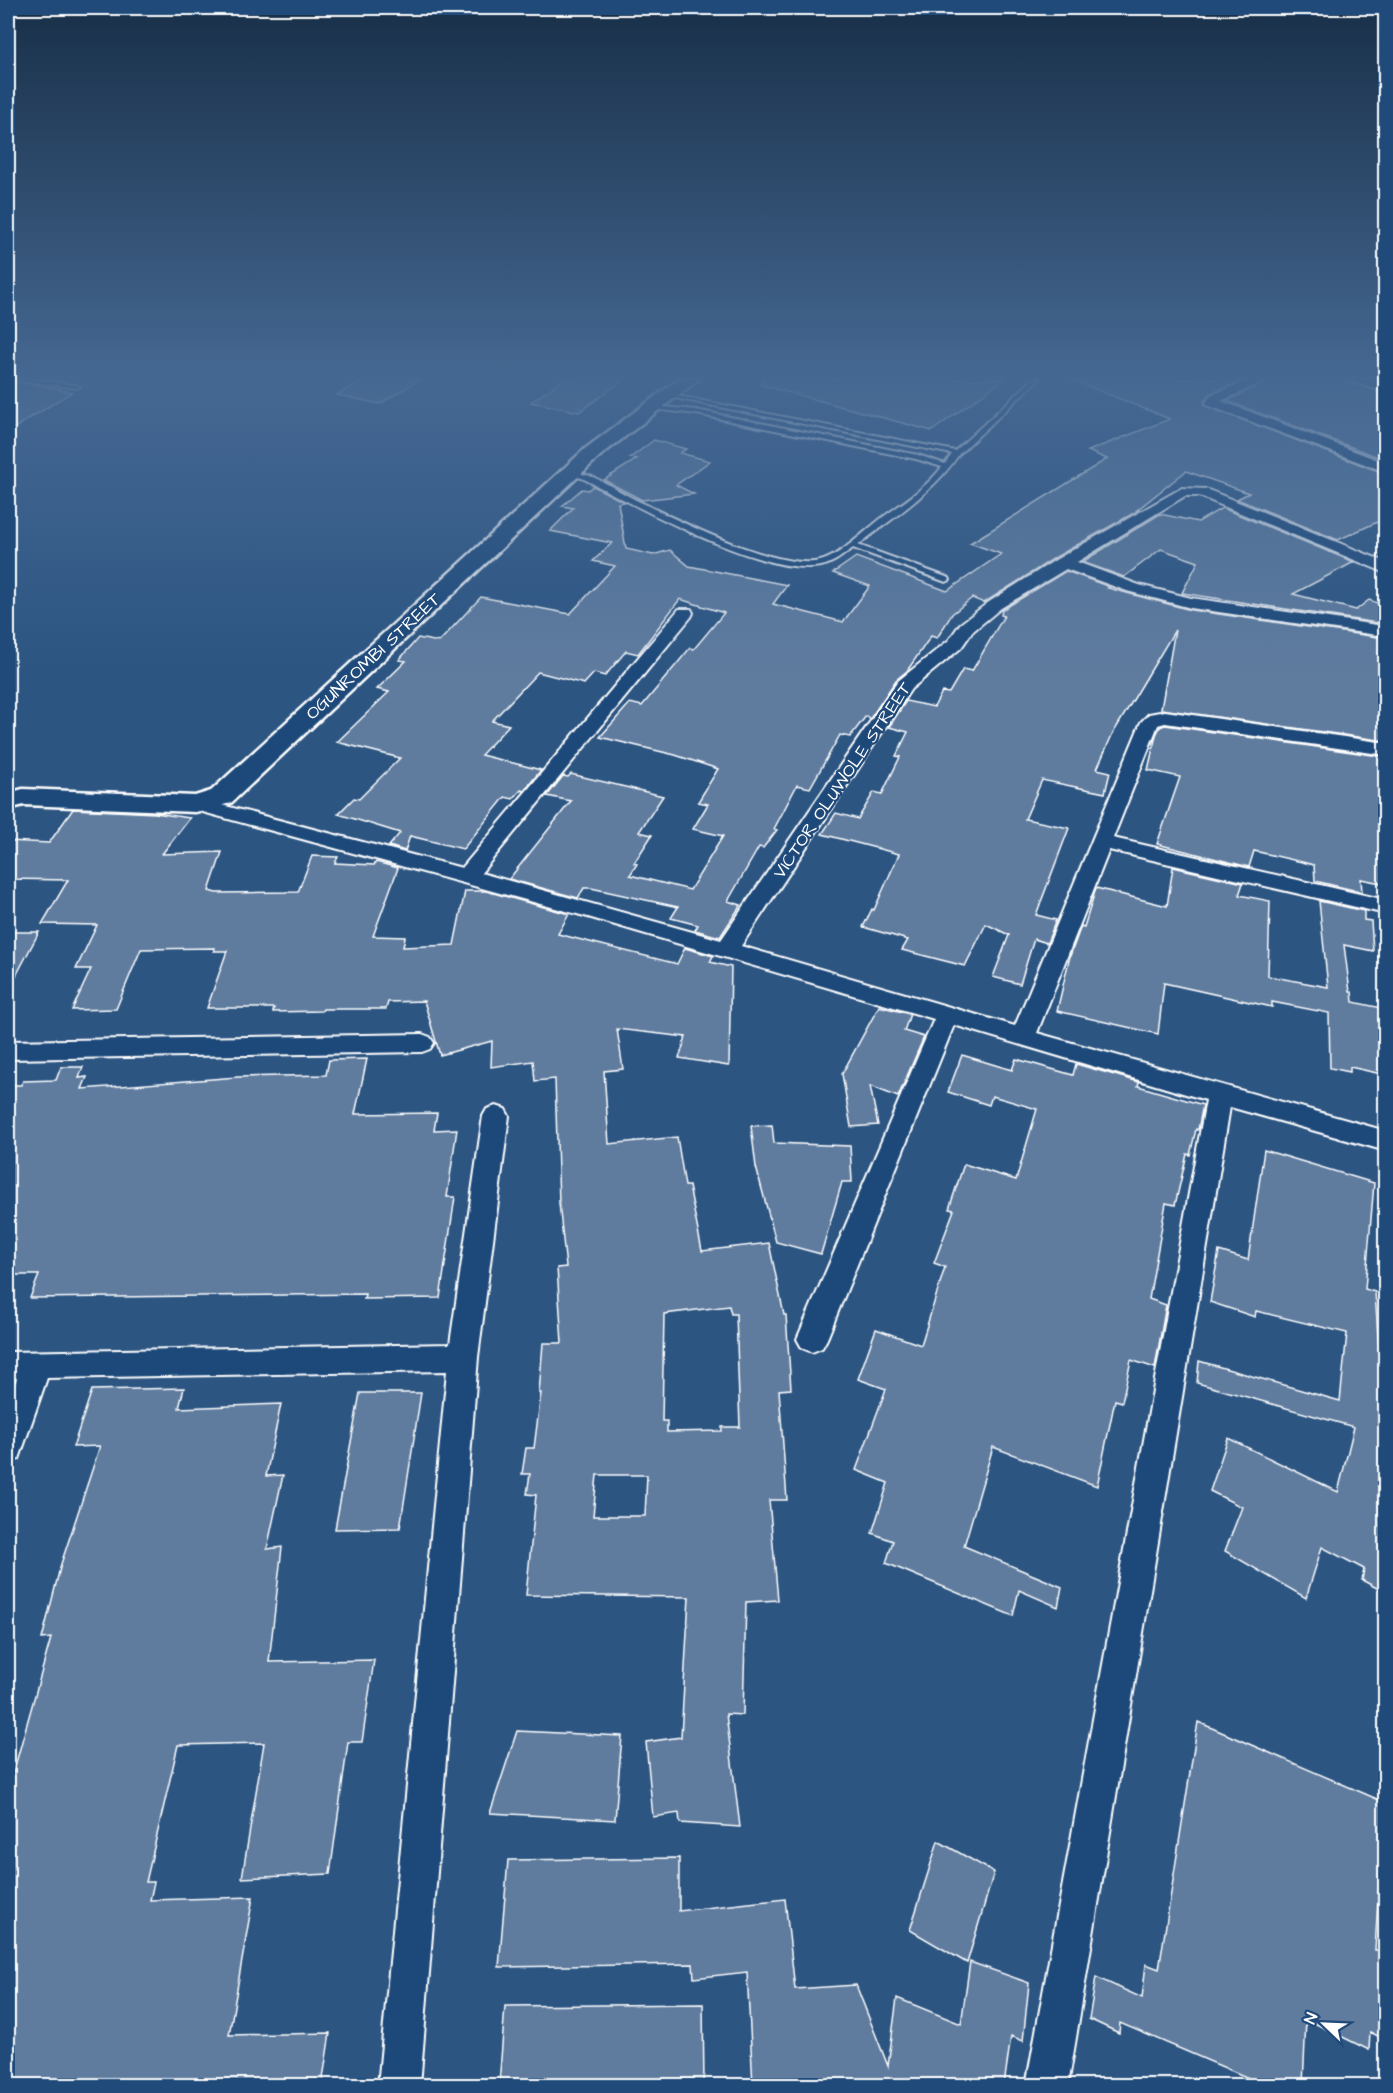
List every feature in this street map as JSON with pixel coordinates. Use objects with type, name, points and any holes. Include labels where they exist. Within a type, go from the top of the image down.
[{"type":"street","name":"OGUNROMBI STREET","points":[[8,801],[23,797],[195,804],[221,797],[567,477]]},
{"type":"street","name":"VICTOR OLUWOLE STREET","points":[[727,949],[904,685],[955,644],[966,628],[995,605],[1182,492],[1201,492],[1386,568]]},
{"type":"street","points":[[1063,562],[1133,588],[1191,603],[1377,630]]},
{"type":"street","points":[[468,875],[685,613]]},
{"type":"street","points":[[1023,1037],[1149,722],[1155,718],[1165,717],[1386,749]]},
{"type":"street","points":[[195,804],[468,875],[727,949],[1219,1097],[1386,1141]]},
{"type":"street","points":[[1102,842],[1386,907]]},
{"type":"street","points":[[812,1339],[947,1015]]},
{"type":"street","points":[[8,1050],[422,1043]]},
{"type":"street","points":[[1047,2085],[1219,1097]]},
{"type":"street","points":[[399,2085],[463,1357],[496,1116]]},
{"type":"street","points":[[8,1449],[22,1365],[463,1357]]},
{"type":"lane","points":[[584,477],[725,543],[782,563],[800,566],[822,564],[851,545],[896,512],[936,477]]},
{"type":"lane","points":[[851,545],[945,580]]},
{"type":"building","points":[[609,477],[688,477],[676,485],[694,494],[642,500],[604,480]]},
{"type":"building","points":[[1078,477],[1179,477],[1137,510],[1139,510],[1056,557],[984,603],[972,598],[952,614],[937,638],[931,636],[907,671],[896,680],[870,719],[866,716],[850,737],[840,735],[810,788],[797,785],[774,829],[777,830],[763,848],[759,847],[728,901],[741,905],[720,937],[695,930],[698,925],[671,918],[678,907],[591,888],[584,888],[578,898],[509,879],[571,801],[547,796],[563,776],[568,777],[571,774],[663,796],[639,832],[652,835],[634,863],[637,864],[630,875],[690,890],[723,836],[693,829],[708,804],[698,802],[718,769],[675,755],[600,737],[630,703],[642,706],[690,648],[694,649],[724,613],[680,599],[638,654],[626,651],[605,676],[594,673],[584,684],[538,672],[492,721],[509,725],[481,755],[541,770],[524,791],[521,790],[513,799],[505,797],[463,849],[410,836],[405,851],[389,846],[400,833],[338,814],[354,798],[359,799],[400,758],[337,742],[389,692],[377,689],[406,661],[399,660],[418,638],[439,642],[481,597],[570,614],[615,566],[593,561],[612,543],[550,531],[573,508],[562,506],[582,489],[588,490],[593,486],[624,502],[618,503],[626,549],[653,555],[670,550],[689,566],[787,585],[773,604],[843,622],[870,586],[833,573],[856,557],[947,591],[1001,554],[970,543]]},
{"type":"building","points":[[1202,477],[1386,477],[1386,518],[1338,540],[1237,499],[1249,493]]},
{"type":"building","points":[[1222,508],[1354,562],[1293,594],[1356,610],[1369,600],[1386,606],[1386,626],[1182,593],[1198,562],[1161,549],[1124,577],[1082,562],[1160,514],[1198,522]]},
{"type":"building","points":[[1066,571],[1110,587],[1108,588],[1191,610],[1377,637],[1386,634],[1386,741],[1161,709],[1175,630],[1112,735],[1097,769],[1110,772],[1105,793],[1042,780],[1025,819],[1069,828],[1036,915],[1056,920],[1047,943],[1034,939],[1020,984],[993,977],[1009,935],[986,924],[965,966],[902,950],[908,940],[863,927],[872,909],[874,910],[899,854],[822,834],[836,813],[858,819],[874,792],[882,794],[900,757],[896,756],[908,732],[889,727],[906,701],[934,707],[942,692],[949,693],[963,669],[972,671],[1004,616],[1001,615],[1002,610]]},
{"type":"building","points":[[1165,725],[1386,757],[1386,884],[1361,879],[1362,892],[1315,881],[1314,865],[1302,862],[1254,851],[1249,867],[1157,844],[1180,777],[1148,770],[1156,735],[1160,727]]},
{"type":"building","points":[[73,809],[155,813],[190,818],[162,854],[222,852],[209,891],[216,893],[298,892],[312,856],[338,857],[335,863],[374,865],[376,862],[398,868],[373,936],[405,937],[403,947],[454,945],[465,891],[486,891],[569,914],[558,934],[677,964],[685,948],[713,956],[710,962],[731,967],[729,1066],[679,1058],[686,1037],[617,1029],[623,1069],[604,1071],[609,1144],[677,1137],[685,1186],[689,1186],[702,1251],[769,1243],[784,1315],[786,1315],[791,1389],[779,1390],[787,1500],[769,1500],[778,1600],[746,1602],[743,1715],[726,1714],[740,1827],[680,1823],[679,1813],[653,1817],[646,1742],[681,1737],[689,1597],[526,1595],[536,1495],[527,1494],[530,1474],[522,1474],[526,1448],[534,1448],[541,1393],[539,1393],[543,1343],[562,1343],[557,1268],[566,1267],[559,1203],[555,1079],[535,1081],[533,1061],[491,1067],[492,1041],[440,1055],[424,1001],[388,1002],[386,1009],[273,1012],[274,1008],[207,1008],[227,951],[214,951],[215,948],[141,949],[116,1009],[72,1010],[91,969],[76,969],[97,925],[42,924],[68,880],[8,879],[8,841],[49,843]],"holes":[[[729,1306],[731,1314],[736,1314],[740,1427],[722,1427],[722,1431],[667,1432],[667,1421],[662,1421],[664,1314]],[[597,1475],[647,1475],[645,1516],[593,1516]]]},
{"type":"building","points":[[1173,867],[1243,883],[1239,895],[1270,901],[1268,976],[1328,987],[1319,901],[1364,911],[1364,920],[1371,921],[1373,951],[1344,945],[1350,992],[1352,992],[1353,1002],[1386,1009],[1386,1075],[1350,1067],[1350,1072],[1330,1068],[1329,1013],[1272,1002],[1272,1007],[1164,983],[1158,1034],[1057,1011],[1070,956],[1081,926],[1084,927],[1096,888],[1167,906]]},
{"type":"building","points":[[8,932],[39,932],[8,991]]},
{"type":"building","points":[[879,1006],[910,1014],[904,1031],[924,1037],[898,1097],[870,1086],[878,1125],[851,1127],[842,1074]]},
{"type":"building","points":[[962,1055],[1012,1070],[1016,1059],[1073,1075],[1076,1064],[1139,1082],[1138,1086],[1203,1105],[1190,1155],[1187,1154],[1175,1205],[1166,1203],[1149,1299],[1166,1305],[1155,1368],[1131,1360],[1122,1402],[1115,1400],[1097,1486],[993,1447],[964,1546],[1062,1587],[1058,1607],[1019,1590],[1013,1616],[886,1563],[893,1541],[872,1533],[888,1483],[856,1470],[886,1389],[858,1379],[876,1329],[921,1345],[945,1267],[934,1263],[954,1210],[949,1209],[964,1164],[1016,1180],[1037,1109],[992,1096],[989,1105],[948,1092]]},
{"type":"building","points":[[367,1059],[355,1114],[437,1113],[434,1130],[457,1129],[447,1197],[455,1197],[440,1298],[364,1299],[365,1294],[30,1298],[39,1275],[8,1275],[8,1085],[21,1085],[23,1081],[56,1080],[61,1067],[83,1067],[79,1078],[87,1077],[82,1089],[238,1077],[326,1075],[329,1060]]},
{"type":"building","points":[[772,1125],[774,1143],[850,1146],[852,1182],[842,1182],[821,1254],[776,1242],[756,1167],[751,1126]]},
{"type":"building","points":[[1264,1150],[1374,1183],[1365,1289],[1375,1292],[1379,1349],[1386,1351],[1386,1407],[1382,1406],[1386,1468],[1386,1593],[1362,1580],[1364,1569],[1322,1547],[1306,1598],[1225,1551],[1242,1507],[1210,1491],[1228,1438],[1338,1492],[1354,1427],[1197,1383],[1199,1361],[1340,1401],[1347,1333],[1256,1311],[1255,1317],[1210,1302],[1219,1251],[1248,1260]]},
{"type":"building","points":[[184,1388],[179,1408],[281,1404],[266,1476],[283,1475],[267,1549],[282,1547],[269,1662],[374,1660],[362,1742],[348,1742],[330,1874],[242,1878],[264,1743],[178,1745],[146,1882],[154,1882],[150,1900],[253,1897],[229,2035],[330,2033],[322,2085],[8,2085],[8,1777],[12,1777],[51,1638],[42,1639],[61,1564],[100,1446],[73,1447],[92,1390]]},
{"type":"building","points":[[360,1393],[421,1393],[400,1528],[335,1529]]},
{"type":"building","points":[[1198,1722],[1384,1802],[1375,1950],[1386,1950],[1386,2040],[1370,2032],[1369,2050],[1306,2019],[1303,2085],[1265,2085],[1120,2023],[1119,2033],[1089,2019],[1096,1977],[1142,1998],[1146,1964],[1159,1969]]},
{"type":"building","points":[[517,1731],[622,1736],[615,1820],[490,1813]]},
{"type":"building","points":[[938,1841],[994,1872],[967,1963],[910,1930]]},
{"type":"building","points":[[679,1858],[679,1911],[785,1899],[795,1989],[856,1985],[888,2066],[897,1998],[961,2024],[970,1962],[1029,1983],[1023,2041],[1011,2036],[1004,2085],[753,2085],[747,1972],[694,1978],[693,1964],[499,1967],[508,1860]]},
{"type":"building","points":[[703,2004],[704,2085],[499,2085],[505,2006]]}]
